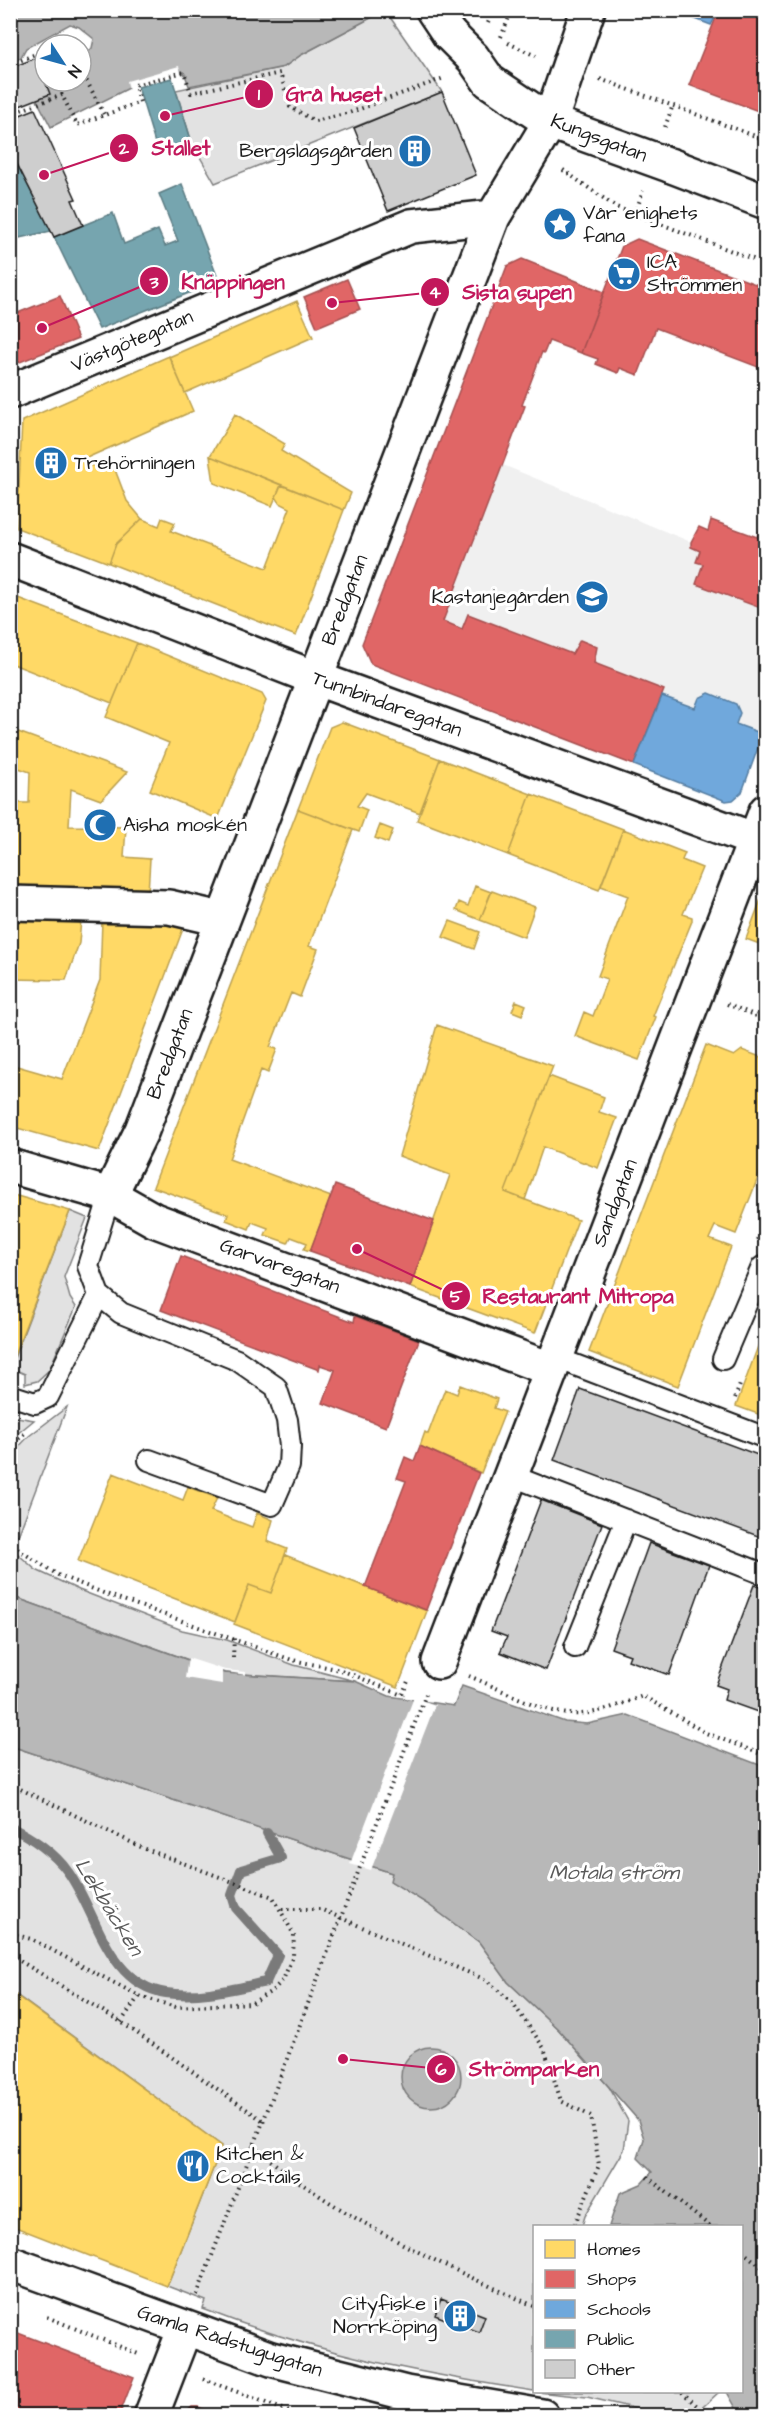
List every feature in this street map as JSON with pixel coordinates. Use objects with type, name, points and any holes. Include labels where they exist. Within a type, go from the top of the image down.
[{"type":"street","name":"Bredgatan","points":[[110,1195],[142,1130],[221,919],[493,217],[550,122],[588,10]]},
{"type":"street","name":"Kungsgatan","points":[[441,22],[484,41],[489,81],[550,122],[765,202]]},
{"type":"street","name":"Västgötegatan","points":[[10,392],[411,226],[493,217]]},
{"type":"street","name":"Tunnbindaregatan","points":[[10,559],[315,678],[762,832]]},
{"type":"street","name":"Sandgatan","points":[[425,1669],[510,1475],[762,832]]},
{"type":"street","points":[[10,903],[169,908],[221,919]]},
{"type":"street","name":"Garvaregatan","points":[[10,1166],[110,1195],[154,1220],[552,1363]]},
{"type":"street","name":"Gamla Rådstugugatan","points":[[10,2263],[272,2359],[489,2412],[542,2415]]},
{"type":"street","points":[[151,2415],[184,2328]]},
{"type":"lane","points":[[110,1195],[88,1266],[99,1295],[121,1313],[237,1360],[276,1388],[287,1420],[289,1466],[272,1505],[149,1460]]},
{"type":"lane","points":[[723,1359],[762,1267],[765,1268]]},
{"type":"lane","points":[[10,1395],[35,1403],[48,1397],[99,1295]]},
{"type":"lane","points":[[552,1363],[765,1438]]},
{"type":"lane","points":[[510,1475],[765,1575]]},
{"type":"lane","points":[[575,1647],[626,1520]]},
{"type":"path","points":[[11,113],[62,95],[77,125],[140,102],[135,85],[184,72],[191,93],[280,73],[290,107],[315,121],[349,113],[447,77],[484,41],[492,14],[490,10]]},
{"type":"path","points":[[500,39],[512,10]]},
{"type":"path","points":[[484,41],[500,39],[567,68],[765,140]]},
{"type":"path","points":[[10,65],[33,55]]},
{"type":"path","points":[[93,93],[105,116]]},
{"type":"path","points":[[530,154],[571,174],[616,207],[765,264]]},
{"type":"path","points":[[10,1539],[22,1552],[58,1575],[183,1623],[234,1638],[292,1660],[341,1670],[402,1695],[425,1669],[570,1714],[614,1707],[643,1696],[706,1733],[765,1756]]},
{"type":"path","points":[[233,1658],[234,1638]]},
{"type":"path","points":[[184,2328],[252,2145],[342,1920],[424,1700]]},
{"type":"path","points":[[10,1784],[143,1848],[273,1897],[294,1935],[293,1956],[283,1980],[272,1991],[252,2003],[176,2007],[139,1996],[31,1939],[10,1933]]},
{"type":"path","points":[[282,1910],[320,1909],[486,1980],[512,2002],[544,2048],[561,2101],[591,2116],[599,2165],[574,2225]]},
{"type":"path","points":[[10,1955],[121,2022],[262,2120]]},
{"type":"path","points":[[121,2022],[139,1996]]},
{"type":"path","points":[[252,2145],[281,2170],[353,2217],[533,2306]]},
{"type":"path","points":[[647,2177],[709,2225]]},
{"type":"path","points":[[743,2253],[762,2267]]},
{"type":"path","points":[[684,2393],[708,2415]]},
{"type":"shaded area","points":[[385,10],[442,92],[215,183],[192,143],[176,90],[284,67],[301,55]]},
{"type":"shaded area","name":"Kastanjegården","points":[[503,465],[691,542],[691,547],[700,551],[696,562],[703,564],[696,584],[765,610],[763,734],[662,696],[664,690],[594,663],[597,647],[581,640],[572,654],[468,614],[462,629],[443,621]]},
{"type":"shaded area","points":[[70,1211],[87,1218],[64,1277],[70,1298],[76,1307],[49,1370],[37,1381],[25,1384],[25,1374],[11,1366]]},
{"type":"shaded area","points":[[67,1407],[18,1536],[11,1530],[11,1455],[29,1436]]},
{"type":"shaded area","points":[[11,1416],[34,1420],[11,1439]]},
{"type":"shaded area","points":[[10,1547],[36,1570],[79,1590],[182,1630],[227,1640],[294,1665],[355,1681],[225,1673],[11,1596]]},
{"type":"shaded area","points":[[11,1746],[392,1873],[391,1881],[429,1905],[479,1942],[508,1982],[559,2030],[609,2087],[628,2121],[624,2150],[585,2216],[582,2225],[533,2225],[533,2391],[407,2369],[326,2350],[203,2309],[206,2301],[167,2286],[222,2146],[11,1991]]},
{"type":"shaded area","points":[[547,2393],[718,2393],[693,2416],[662,2415],[587,2397]]},
{"type":"water","points":[[10,11],[384,11],[301,55],[284,67],[189,86],[184,72],[135,85],[51,127],[36,98],[38,93],[93,93],[93,33],[86,33],[70,24],[54,33],[33,33],[33,44],[26,48],[21,57],[11,64]]},
{"type":"water","name":"Motala ström","points":[[11,1596],[224,1673],[355,1681],[389,1696],[454,1706],[462,1686],[565,1722],[587,1724],[628,1715],[765,1767],[765,2415],[740,2415],[728,2393],[743,2393],[743,2225],[609,2225],[620,2193],[641,2184],[652,2172],[638,2158],[644,2139],[638,2120],[559,2030],[508,1982],[479,1942],[429,1905],[390,1881],[392,1873],[11,1746]]},
{"type":"water","points":[[431,2047],[448,2052],[456,2060],[461,2077],[456,2094],[448,2102],[431,2107],[414,2102],[406,2094],[401,2077],[406,2060],[414,2052]]},
{"type":"pier","points":[[179,66],[182,76],[129,90],[127,81]]},
{"type":"pier","points":[[188,1658],[225,1670],[246,1672],[246,1675],[222,1671],[222,1684],[185,1678]]},
{"type":"pier","points":[[414,1697],[435,1705],[371,1870],[350,1864]]},
{"type":"building: Homes","points":[[297,301],[313,337],[185,393],[169,357]]},
{"type":"building: Homes","name":"Trehörningen","points":[[169,356],[193,411],[82,460],[84,465],[114,467],[127,501],[142,519],[116,544],[109,563],[17,528],[22,421]]},
{"type":"building: Homes","points":[[235,414],[285,444],[281,451],[351,493],[344,510],[210,456]]},
{"type":"building: Homes","points":[[210,456],[281,485],[272,506],[214,483]]},
{"type":"building: Homes","points":[[281,485],[344,510],[296,636],[109,563],[116,544],[142,519],[159,526],[162,518],[175,523],[171,531],[267,568],[290,508],[280,503],[276,497]]},
{"type":"building: Homes","points":[[10,595],[137,643],[112,703],[10,663]]},
{"type":"building: Homes","points":[[137,643],[262,694],[266,701],[218,819],[150,790],[169,743],[106,717]]},
{"type":"building: Homes","points":[[342,722],[440,759],[420,813],[366,793],[357,806],[367,810],[359,832],[298,809],[330,727]]},
{"type":"building: Homes","points":[[10,729],[127,772],[101,800],[71,789],[69,826],[126,827],[124,857],[150,859],[148,893],[10,887],[10,803],[29,803],[30,772],[10,765]]},
{"type":"building: Homes","points":[[440,759],[531,794],[508,855],[417,820]]},
{"type":"building: Homes","points":[[531,794],[623,829],[599,890],[508,855]]},
{"type":"building: Homes","points":[[298,809],[353,830],[309,946],[318,949],[300,997],[291,993],[270,1047],[277,1049],[268,1073],[261,1070],[229,1159],[331,1197],[310,1251],[304,1249],[307,1243],[291,1237],[288,1243],[265,1235],[268,1228],[252,1222],[249,1229],[226,1220],[228,1214],[153,1187]]},
{"type":"building: Homes","points":[[380,825],[393,830],[388,843],[375,838]]},
{"type":"building: Homes","points":[[623,829],[685,853],[682,860],[702,868],[683,914],[692,917],[692,921],[653,1016],[656,1017],[639,1060],[575,1036],[584,1012],[593,1016],[607,979],[598,976],[628,896],[601,886]]},
{"type":"building: Homes","points":[[475,886],[491,892],[480,920],[456,910],[459,902],[468,906]]},
{"type":"building: Homes","points":[[766,886],[766,954],[762,953],[765,946],[746,939]]},
{"type":"building: Homes","points":[[492,891],[535,907],[524,937],[480,920]]},
{"type":"building: Homes","points":[[10,919],[81,920],[79,943],[66,980],[10,979]]},
{"type":"building: Homes","points":[[102,920],[186,921],[99,1151],[10,1126],[10,1064],[62,1079],[100,980]]},
{"type":"building: Homes","points":[[450,921],[480,932],[474,949],[443,937]]},
{"type":"building: Homes","points":[[516,1001],[526,1005],[522,1015],[512,1011]]},
{"type":"building: Homes","points":[[437,1025],[553,1066],[505,1192],[578,1220],[535,1333],[410,1287],[450,1175],[399,1156]]},
{"type":"building: Homes","points":[[706,1045],[734,1056],[742,1050],[766,1059],[766,1157],[736,1234],[715,1226],[709,1239],[731,1247],[678,1386],[589,1352]]},
{"type":"building: Homes","points":[[549,1076],[604,1097],[599,1112],[617,1118],[598,1168],[543,1147],[525,1200],[505,1192]]},
{"type":"building: Homes","points":[[10,1194],[70,1211],[10,1366]]},
{"type":"building: Homes","points":[[764,1330],[766,1331],[766,1417],[736,1406]]},
{"type":"building: Homes","points":[[460,1385],[497,1399],[494,1408],[505,1412],[481,1473],[420,1446],[425,1432],[428,1434],[445,1389],[457,1394]]},
{"type":"building: Homes","points":[[113,1473],[183,1500],[188,1487],[217,1498],[211,1511],[252,1527],[257,1513],[273,1520],[267,1541],[287,1549],[271,1593],[249,1585],[235,1622],[78,1561]]},
{"type":"building: Homes","points":[[285,1555],[427,1611],[398,1687],[234,1624],[249,1585],[271,1593]]},
{"type":"building: Homes","points":[[10,1991],[222,2146],[167,2286],[10,2225]]},
{"type":"building: Shops","points":[[719,10],[766,10],[766,114],[689,85]]},
{"type":"building: Shops","points":[[637,239],[766,288],[766,370],[656,328],[638,375],[620,368],[618,373],[596,364],[598,359],[581,353],[622,246]]},
{"type":"building: Shops","points":[[522,259],[604,292],[581,353],[549,341],[544,353],[542,352],[522,405],[525,406],[443,621],[462,629],[468,614],[572,654],[580,640],[597,647],[594,663],[664,690],[634,765],[371,664],[362,644],[507,266]]},
{"type":"building: Shops","points":[[347,279],[360,309],[317,327],[304,297]]},
{"type":"building: Shops","points":[[60,296],[78,339],[10,366],[10,316]]},
{"type":"building: Shops","points":[[766,514],[766,610],[696,584],[703,564],[696,562],[700,551],[691,547],[691,542],[699,527],[708,531],[711,520],[757,537]]},
{"type":"building: Shops","points":[[335,1185],[434,1221],[410,1287],[310,1251]]},
{"type":"building: Shops","points":[[181,1256],[354,1322],[355,1316],[419,1340],[386,1427],[323,1403],[335,1370],[320,1365],[319,1370],[161,1310]]},
{"type":"building: Shops","points":[[420,1446],[479,1473],[426,1610],[365,1587],[406,1481],[397,1478],[405,1457],[414,1461]]},
{"type":"building: Shops","points":[[10,2330],[134,2377],[119,2416],[10,2416]]},
{"type":"building: Shops","points":[[192,2407],[198,2407],[221,2416],[182,2416]]},
{"type":"building: Schools","points":[[672,10],[719,10],[711,25]]},
{"type":"building: Schools","points":[[709,693],[736,704],[740,713],[736,724],[763,734],[742,792],[733,800],[726,801],[634,765],[662,696],[695,708],[699,698]]},
{"type":"building: Public","points":[[172,78],[192,143],[158,153],[138,87]]},
{"type":"building: Public","points":[[10,150],[45,219],[51,231],[10,240]]},
{"type":"building: Public","points":[[182,184],[219,281],[99,329],[54,237],[113,213],[124,244],[158,230],[165,246],[178,241],[159,194]]},
{"type":"building: Other","points":[[33,59],[33,93],[50,94],[17,107],[10,91],[10,68]]},
{"type":"building: Other","name":"Bergslagsgården","points":[[442,92],[476,175],[388,211],[354,128]]},
{"type":"building: Other","points":[[35,109],[76,199],[72,200],[83,225],[54,237],[10,150],[10,119]]},
{"type":"building: Other","points":[[580,1389],[766,1458],[766,1539],[554,1460]]},
{"type":"building: Other","points":[[541,1500],[602,1524],[546,1670],[500,1652],[507,1637],[491,1631]]},
{"type":"building: Other","points":[[649,1543],[709,1565],[669,1675],[628,1660],[630,1655],[611,1648]]},
{"type":"building: Other","points":[[754,1585],[766,1589],[766,1715],[724,1700],[727,1689],[716,1685]]},
{"type":"building: Other","name":"Cityfiske i Norrköping","points":[[441,2299],[485,2316],[479,2332],[435,2315]]},
{"type":"waterway","name":"Lekbäcken","points":[[10,1827],[42,1846],[63,1865],[78,1888],[106,1944],[130,1976],[146,1987],[179,1994],[216,1992],[266,1982],[278,1955],[236,1908],[232,1895],[241,1870],[281,1858],[267,1833]]},
{"type":"place","name":"Grå huset","points":[[165,116]]},
{"type":"place","name":"Bergslagsgården","points":[[415,151]]},
{"type":"place","name":"Stallet","points":[[44,175]]},
{"type":"place","name":"Vår enighets fana","points":[[560,224]]},
{"type":"place","name":"ICA Strömmen","points":[[624,274]]},
{"type":"place","name":"Sista supen","points":[[332,303]]},
{"type":"place","name":"Knäppingen","points":[[42,328]]},
{"type":"place","name":"Trehörningen","points":[[51,463]]},
{"type":"place","name":"Kastanjegården","points":[[592,597]]},
{"type":"place","name":"Aisha moskén","points":[[100,825]]},
{"type":"place","name":"Restaurant Mitropa","points":[[357,1249]]},
{"type":"place","name":"Strömparken","points":[[343,2059]]},
{"type":"place","name":"Kitchen & Cocktails","points":[[193,2166]]},
{"type":"place","name":"Cityfiske i Norrköping","points":[[460,2316]]}]
